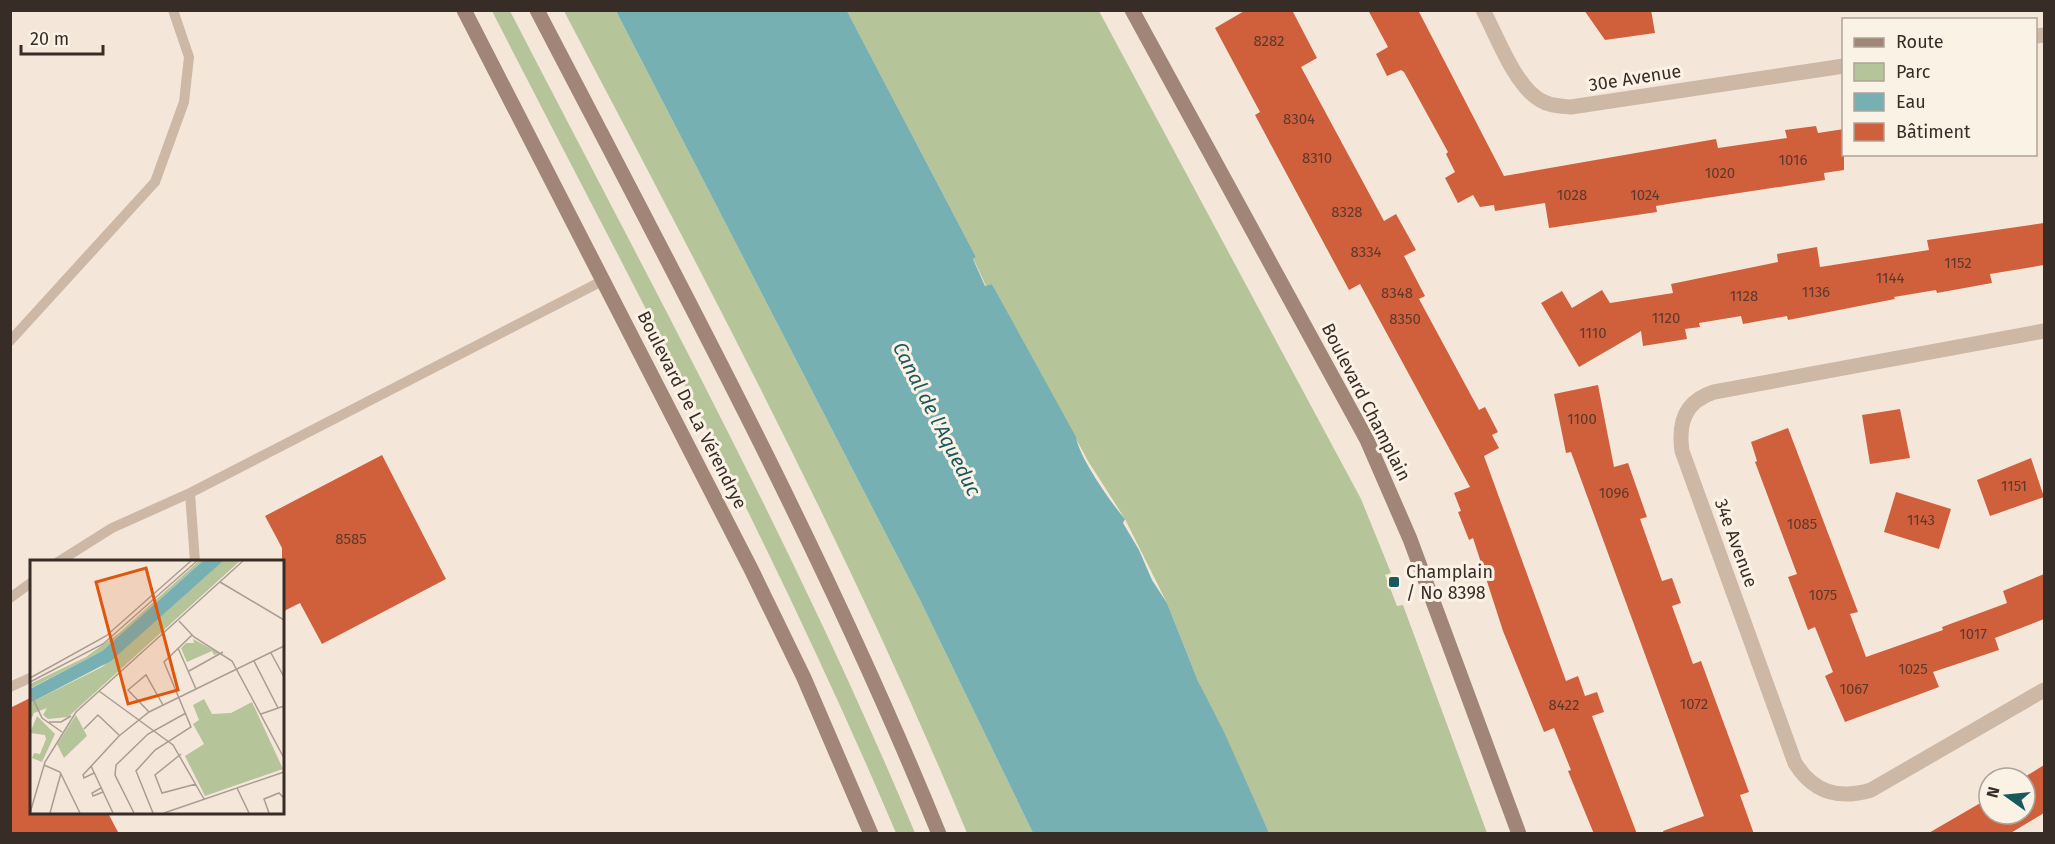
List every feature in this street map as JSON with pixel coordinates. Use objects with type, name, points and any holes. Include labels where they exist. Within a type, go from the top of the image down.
[{"type":"main road","name":"Boulevard De La Vérendrye","points":[[464,10],[751,569],[808,688],[872,834]]},
{"type":"main road","points":[[537,10],[792,508],[882,697],[939,834]]},
{"type":"main road","name":"Boulevard Champlain","points":[[1132,10],[1372,450],[1410,539],[1519,834]]},
{"type":"street","name":"30e Avenue","points":[[1484,10],[1523,85],[1542,102],[1555,106],[1571,107],[1842,66]]},
{"type":"street","name":"34e Avenue","points":[[2044,331],[1708,394],[1692,403],[1685,413],[1680,435],[1682,451],[1795,763],[1814,787],[1842,796],[1870,790],[2044,690]]},
{"type":"lane","points":[[10,341],[155,182],[184,102],[189,57],[173,10]]},
{"type":"lane","points":[[61,560],[112,528],[190,493],[604,280]]},
{"type":"lane","points":[[190,493],[195,560]]},
{"type":"lane","points":[[10,598],[30,583]]},
{"type":"lane","points":[[10,687],[30,678]]},
{"type":"green space","points":[[492,11],[510,11],[669,316],[822,624],[915,833],[896,833],[850,728],[753,521]]},
{"type":"green space","points":[[564,11],[616,11],[920,600],[1033,833],[967,833],[922,728],[826,520],[723,315]]},
{"type":"green space","points":[[847,11],[1099,11],[1361,499],[1391,573],[1385,575],[1397,606],[1403,605],[1487,833],[1269,833],[1198,681],[1167,603],[1125,519],[1088,461],[992,284],[986,286],[973,258],[976,257]]},
{"type":"water","name":"Canal de l'Aqueduc","points":[[616,11],[847,11],[976,257],[973,259],[985,286],[992,284],[1076,437],[1089,468],[1125,519],[1123,523],[1139,550],[1152,580],[1167,603],[1198,681],[1225,734],[1269,833],[1033,833],[920,600]]},
{"type":"building","points":[[1246,10],[1292,10],[1317,58],[1301,67],[1384,221],[1396,214],[1416,250],[1404,256],[1425,296],[1419,299],[1479,410],[1485,407],[1498,432],[1492,435],[1499,448],[1484,456],[1566,681],[1578,676],[1585,696],[1597,692],[1604,712],[1592,716],[1637,834],[1594,834],[1568,771],[1571,770],[1554,728],[1544,732],[1503,631],[1473,538],[1469,540],[1458,512],[1461,511],[1454,493],[1470,487],[1360,284],[1349,290],[1255,115],[1260,112],[1215,28]]},
{"type":"building","points":[[1368,10],[1418,10],[1504,176],[1716,139],[1718,148],[1787,138],[1785,130],[1816,126],[1818,133],[1842,129],[1844,170],[1824,173],[1825,180],[1656,206],[1657,212],[1549,228],[1545,203],[1495,211],[1494,205],[1480,207],[1473,195],[1458,203],[1445,178],[1455,172],[1446,154],[1448,152],[1404,72],[1401,70],[1387,76],[1376,54],[1388,47]]},
{"type":"building","points":[[1584,10],[1651,10],[1655,33],[1605,40]]},
{"type":"building","points":[[2044,223],[2044,265],[1990,274],[1992,283],[1937,293],[1936,290],[1894,297],[1895,299],[1788,320],[1787,316],[1743,324],[1741,316],[1699,323],[1700,327],[1685,329],[1687,339],[1643,346],[1641,331],[1579,367],[1541,303],[1562,291],[1572,308],[1602,290],[1610,303],[1673,293],[1671,284],[1778,262],[1777,254],[1817,247],[1820,267],[1929,250],[1927,240]]},
{"type":"building","points":[[1598,385],[1614,467],[1628,463],[1647,517],[1640,519],[1662,581],[1672,578],[1681,603],[1672,606],[1693,664],[1701,661],[1749,792],[1740,795],[1754,834],[1664,834],[1663,831],[1704,816],[1571,452],[1566,453],[1554,394]]},
{"type":"building","points":[[1900,409],[1910,458],[1870,464],[1862,415]]},
{"type":"building","points":[[1788,428],[1858,612],[1850,614],[1866,657],[1943,630],[1942,627],[2007,603],[2003,591],[2044,574],[2044,619],[1995,638],[1999,650],[1933,672],[1939,687],[1845,722],[1825,676],[1833,672],[1815,627],[1808,630],[1788,577],[1797,574],[1755,462],[1757,461],[1751,442]]},
{"type":"building","points":[[382,455],[446,579],[322,644],[300,603],[284,611],[282,548],[265,516]]},
{"type":"building","points":[[2031,458],[2044,497],[1990,516],[1977,480]]},
{"type":"building","points":[[1896,492],[1951,509],[1939,549],[1884,532]]},
{"type":"building","points":[[30,698],[30,814],[109,814],[119,834],[10,834],[10,708]]},
{"type":"building","points":[[2044,765],[2044,813],[2037,817],[2037,769]]},
{"type":"building","points":[[1977,805],[1977,826],[2022,826],[2009,834],[1927,834]]},
{"type":"place","name":"Champlain / No 8398","points":[[1394,582]]}]
